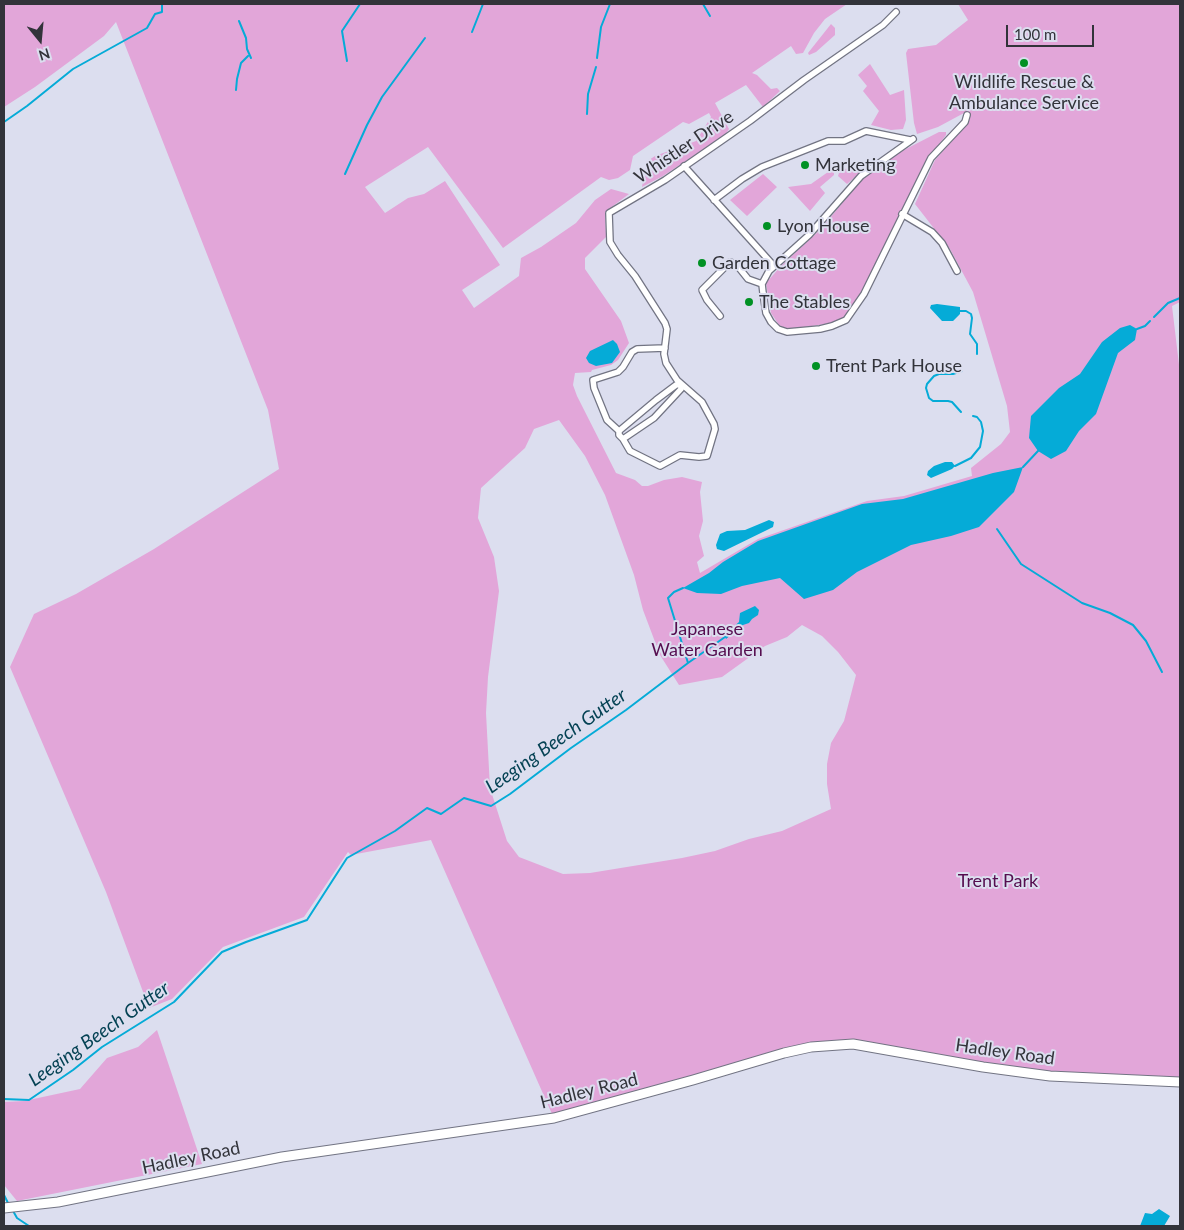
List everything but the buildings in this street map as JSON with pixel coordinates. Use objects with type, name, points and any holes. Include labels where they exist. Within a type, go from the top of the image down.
[{"type":"street","name":"Whistler Drive","points":[[665,348],[667,336],[665,323],[635,276],[610,242],[609,213],[665,180],[883,25],[896,12]]},
{"type":"street","points":[[714,200],[762,167],[828,141],[844,141],[866,131],[911,140],[860,176],[819,225],[769,271],[762,284],[766,313],[771,322],[781,331],[820,329],[832,326],[846,320],[864,294],[931,158],[965,122],[967,115]]},
{"type":"street","points":[[684,166],[774,266]]},
{"type":"street","points":[[902,214],[932,232],[942,243],[957,271]]},
{"type":"street","points":[[720,316],[707,300],[702,290],[730,262],[736,264],[748,279],[762,284]]},
{"type":"street","points":[[665,348],[666,363],[681,384],[702,402],[714,424],[715,432],[707,456],[680,455],[663,466],[658,466],[630,451],[619,435],[619,431],[607,420],[594,388],[593,380],[618,372],[632,352],[637,349],[665,348]]},
{"type":"street","points":[[619,431],[656,400],[676,385],[681,384]]},
{"type":"street","points":[[623,439],[654,418],[681,389],[681,384]]},
{"type":"street","name":"Hadley Road","points":[[4,1208],[67,1200],[282,1156],[554,1118],[784,1053],[812,1047],[853,1044],[983,1067],[1050,1076],[1180,1082]]},
{"type":"green space","name":"Trent Park","points":[[4,4],[847,4],[825,19],[814,33],[803,53],[796,54],[791,46],[752,73],[757,75],[771,89],[777,88],[780,91],[763,107],[746,85],[715,103],[729,129],[725,135],[663,176],[642,187],[646,162],[655,156],[696,141],[711,117],[709,113],[689,124],[683,122],[633,156],[630,170],[618,178],[609,180],[601,177],[503,248],[428,147],[365,187],[385,213],[408,198],[424,194],[445,181],[500,265],[462,290],[474,308],[519,276],[521,258],[576,223],[595,200],[611,189],[629,194],[605,212],[606,237],[585,258],[585,269],[621,321],[629,343],[618,360],[611,365],[592,370],[591,372],[575,373],[573,385],[616,473],[635,480],[642,486],[682,477],[702,482],[700,492],[703,521],[699,536],[704,556],[697,562],[700,573],[758,539],[867,501],[904,496],[972,476],[971,468],[1001,444],[1010,432],[1007,406],[973,292],[950,249],[915,204],[935,160],[968,122],[964,113],[938,127],[917,134],[906,53],[908,49],[936,45],[968,20],[958,4],[1180,4],[1180,302],[1172,306],[1180,373],[1180,1078],[1047,1073],[853,1040],[810,1043],[552,1114],[431,840],[351,855],[348,852],[304,917],[223,947],[172,999],[149,1008],[106,892],[10,667],[34,614],[76,594],[154,549],[279,469],[268,410],[116,22],[104,36],[35,87],[4,107]],"holes":[[[559,420],[585,456],[605,495],[660,655],[679,685],[722,677],[765,646],[787,637],[802,625],[822,636],[838,652],[856,675],[844,721],[831,743],[827,764],[827,784],[831,809],[782,831],[749,839],[715,851],[590,873],[563,874],[519,857],[507,841],[490,788],[486,713],[488,677],[499,591],[494,557],[478,518],[481,488],[525,448],[534,429]]]},
{"type":"green space","points":[[831,24],[835,28],[835,35],[816,52],[809,55],[808,53]]},
{"type":"green space","points":[[870,64],[890,95],[904,90],[906,120],[903,129],[891,130],[871,125],[879,111],[863,91],[867,86],[858,75]]},
{"type":"green space","points":[[939,132],[946,132],[946,135],[929,158],[860,298],[847,317],[837,322],[787,330],[779,325],[771,313],[766,283],[781,266],[820,230],[863,178],[900,152]]},
{"type":"green space","points":[[873,161],[847,184],[838,176],[845,169]]},
{"type":"green space","points":[[834,171],[834,175],[820,187],[825,193],[810,211],[788,187],[811,184],[828,172]]},
{"type":"green space","points":[[763,174],[777,187],[747,216],[730,200]]},
{"type":"green space","points":[[157,1030],[202,1164],[17,1201],[4,1185],[4,1102],[24,1101],[80,1089],[107,1058],[138,1047]]},
{"type":"water","points":[[931,305],[960,307],[960,314],[953,321],[942,321],[930,308]]},
{"type":"water","points":[[1130,325],[1137,329],[1135,340],[1118,353],[1096,414],[1079,431],[1066,451],[1051,459],[1038,451],[1029,438],[1031,416],[1059,388],[1080,374],[1102,342],[1120,328]]},
{"type":"water","points":[[613,340],[620,352],[612,363],[596,366],[589,363],[586,358],[590,351]]},
{"type":"water","points":[[945,462],[952,462],[955,466],[931,478],[927,475],[928,471],[934,466]]},
{"type":"water","points":[[1023,467],[1014,492],[979,527],[951,536],[911,545],[857,572],[833,590],[804,599],[780,578],[742,586],[721,594],[697,593],[683,588],[758,541],[862,504],[903,499],[993,473]]},
{"type":"water","points":[[769,520],[774,522],[773,527],[724,551],[717,549],[716,545],[720,534],[727,531],[745,530]]},
{"type":"water","points":[[755,606],[759,610],[758,615],[726,639],[724,635],[739,622],[740,613]]},
{"type":"water","points":[[1159,1209],[1170,1216],[1164,1226],[1140,1226],[1145,1213],[1152,1214]]},
{"type":"waterway","points":[[4,122],[73,69],[147,28],[155,14],[162,12],[162,4]]},
{"type":"waterway","points":[[347,61],[342,31],[360,4]]},
{"type":"waterway","points":[[472,32],[483,4]]},
{"type":"waterway","points":[[597,58],[601,27],[610,4]]},
{"type":"waterway","points":[[703,4],[710,16]]},
{"type":"waterway","points":[[239,21],[251,58]]},
{"type":"waterway","points":[[345,174],[382,97],[425,38]]},
{"type":"waterway","points":[[236,90],[241,63],[248,56]]},
{"type":"waterway","points":[[587,114],[588,94],[596,67]]},
{"type":"waterway","points":[[1154,317],[1168,303],[1180,298]]},
{"type":"waterway","points":[[960,311],[966,311],[971,314],[970,334],[977,344],[977,354]]},
{"type":"waterway","points":[[1137,329],[1145,326],[1150,321]]},
{"type":"waterway","points":[[961,412],[952,402],[933,401],[929,398],[926,388],[934,376],[962,371]]},
{"type":"waterway","points":[[955,466],[971,458],[980,447],[983,431],[981,422],[977,417],[973,416]]},
{"type":"waterway","points":[[1023,467],[1038,451]]},
{"type":"waterway","points":[[997,529],[1021,564],[1082,603],[1110,613],[1133,625],[1146,641],[1162,672]]},
{"type":"waterway","name":"Leeging Beech Gutter","points":[[4,1099],[29,1100],[73,1070],[102,1047],[174,1002],[222,952],[307,920],[347,858],[395,831],[427,808],[441,814],[464,798],[491,806],[626,710],[688,663],[668,598],[674,592],[683,588]]},
{"type":"waterway","points":[[688,663],[725,637]]},
{"type":"waterway","points":[[4,1195],[9,1205]]},
{"type":"waterway","points":[[12,1209],[17,1218],[29,1226]]},
{"type":"place","name":"Wildlife Rescue & Ambulance Service","points":[[1024,63]]},
{"type":"place","name":"Marketing","points":[[805,165]]},
{"type":"place","name":"Lyon House","points":[[767,226]]},
{"type":"place","name":"Garden Cottage","points":[[702,263]]},
{"type":"place","name":"The Stables","points":[[749,302]]},
{"type":"place","name":"Trent Park House","points":[[816,366]]},
{"type":"park label","name":"Japanese Water Garden","points":[[707,639]]}]
